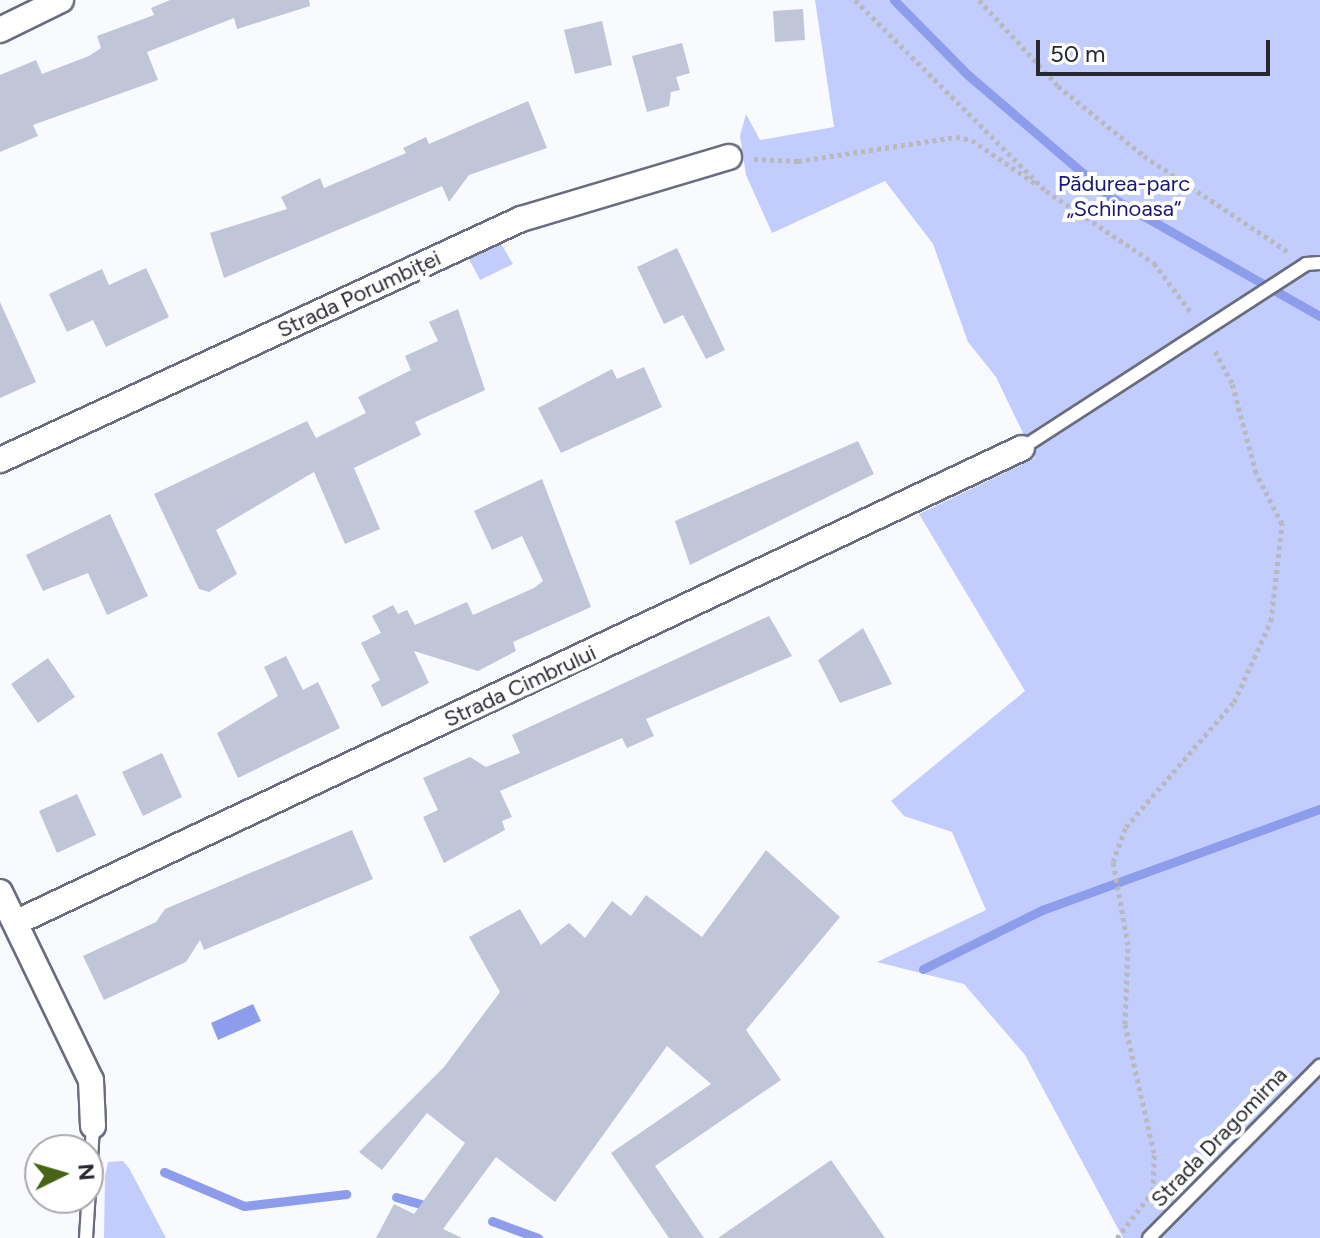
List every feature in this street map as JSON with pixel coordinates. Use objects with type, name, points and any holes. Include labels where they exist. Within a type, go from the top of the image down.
[{"type":"street","points":[[0,30],[61,0]]},
{"type":"street","name":"Strada Porumbiței","points":[[0,460],[521,219],[729,157]]},
{"type":"street","name":"Strada Cimbrului","points":[[17,922],[1022,448]]},
{"type":"street","points":[[0,892],[91,1080],[93,1126]]},
{"type":"lane","points":[[1022,448],[1306,264],[1320,263]]},
{"type":"lane","name":"Strada Dragomirna","points":[[1149,1238],[1320,1066]]},
{"type":"lane","points":[[86,1238],[93,1126]]},
{"type":"path","points":[[855,0],[1046,191]]},
{"type":"path","points":[[979,0],[1058,86],[1131,146],[1306,264]]},
{"type":"path","points":[[729,157],[798,161],[956,137],[972,140],[1154,263],[1204,331],[1232,383],[1256,473],[1282,524],[1271,621],[1234,702],[1126,827],[1114,868],[1128,945],[1125,1024],[1154,1153],[1153,1191],[1117,1238]]},
{"type":"green space","name":"Pădurea-parc „Schinoasa“","points":[[815,0],[1320,0],[1320,1238],[1123,1238],[1025,1055],[964,984],[877,962],[986,910],[952,832],[904,816],[891,801],[1025,691],[919,514],[1035,458],[996,377],[968,342],[933,244],[885,181],[772,233],[746,175],[740,136],[746,114],[760,140],[834,127]]},
{"type":"green space","points":[[500,242],[513,264],[480,280],[468,257]]},
{"type":"green space","points":[[123,1161],[166,1238],[104,1238],[108,1162]]},
{"type":"water","points":[[253,1004],[261,1021],[218,1040],[211,1023]]},
{"type":"building","points":[[170,0],[309,0],[310,6],[237,29],[234,18],[147,52],[158,80],[33,125],[38,136],[0,152],[0,75],[36,60],[42,74],[89,56],[101,48],[97,36],[154,15],[151,8]]},
{"type":"building","points":[[803,9],[805,40],[775,42],[773,11]]},
{"type":"building","points":[[602,21],[612,65],[575,74],[564,30]]},
{"type":"building","points":[[682,43],[690,73],[676,77],[680,90],[671,92],[669,106],[647,112],[632,56]]},
{"type":"building","points":[[528,101],[547,148],[469,175],[449,202],[442,186],[224,278],[210,233],[287,209],[281,197],[320,178],[324,188],[406,153],[403,148],[426,137],[429,144]]},
{"type":"building","points":[[677,248],[725,350],[706,359],[683,315],[664,324],[637,267]]},
{"type":"building","points":[[146,268],[169,317],[106,347],[93,320],[67,332],[49,294],[102,269],[109,285]]},
{"type":"building","points":[[0,302],[36,382],[0,398]]},
{"type":"building","points":[[458,309],[485,390],[415,422],[421,435],[354,468],[380,529],[345,544],[314,472],[216,530],[237,574],[209,592],[199,589],[154,494],[307,421],[316,438],[366,413],[358,397],[411,370],[405,356],[438,341],[429,322]]},
{"type":"building","points":[[644,367],[662,407],[561,453],[538,408],[612,369],[617,379]]},
{"type":"building","points":[[858,441],[874,474],[690,565],[675,521]]},
{"type":"building","points":[[542,479],[591,607],[513,642],[516,651],[478,671],[414,651],[429,683],[382,707],[371,685],[380,680],[361,643],[381,633],[372,616],[393,605],[398,614],[407,610],[415,625],[467,602],[473,615],[543,581],[522,536],[492,550],[474,511]]},
{"type":"building","points":[[110,514],[148,596],[107,615],[88,573],[43,591],[26,555]]},
{"type":"building","points":[[769,616],[792,656],[646,719],[654,736],[627,748],[622,738],[500,791],[512,817],[502,821],[505,830],[444,863],[423,817],[438,810],[423,778],[470,757],[486,767],[520,753],[512,735]]},
{"type":"building","points":[[863,628],[892,684],[840,703],[818,660]]},
{"type":"building","points":[[286,656],[303,690],[318,682],[340,728],[238,778],[217,733],[278,696],[264,667]]},
{"type":"building","points":[[48,658],[75,697],[38,723],[11,684]]},
{"type":"building","points":[[162,753],[182,797],[143,816],[122,772]]},
{"type":"building","points":[[77,794],[96,835],[57,853],[39,811]]},
{"type":"building","points":[[352,830],[373,879],[204,950],[200,940],[186,962],[104,1000],[83,956],[156,922],[165,909]]},
{"type":"building","points":[[766,850],[840,917],[746,1030],[781,1080],[655,1166],[704,1238],[669,1238],[611,1153],[711,1084],[667,1046],[555,1202],[496,1157],[443,1229],[462,1238],[376,1238],[394,1204],[414,1214],[465,1143],[427,1113],[382,1170],[359,1152],[444,1067],[500,992],[469,937],[520,909],[541,945],[569,923],[585,938],[612,901],[631,916],[646,895],[702,937]]},
{"type":"building","points":[[831,1160],[885,1238],[718,1238]]},
{"type":"waterway","points":[[894,0],[968,75],[1112,198],[1320,316]]},
{"type":"waterway","points":[[923,969],[1042,910],[1320,809]]},
{"type":"waterway","points":[[164,1172],[244,1206],[346,1194]]},
{"type":"waterway","points":[[396,1197],[431,1207]]},
{"type":"waterway","points":[[492,1221],[538,1238]]}]
